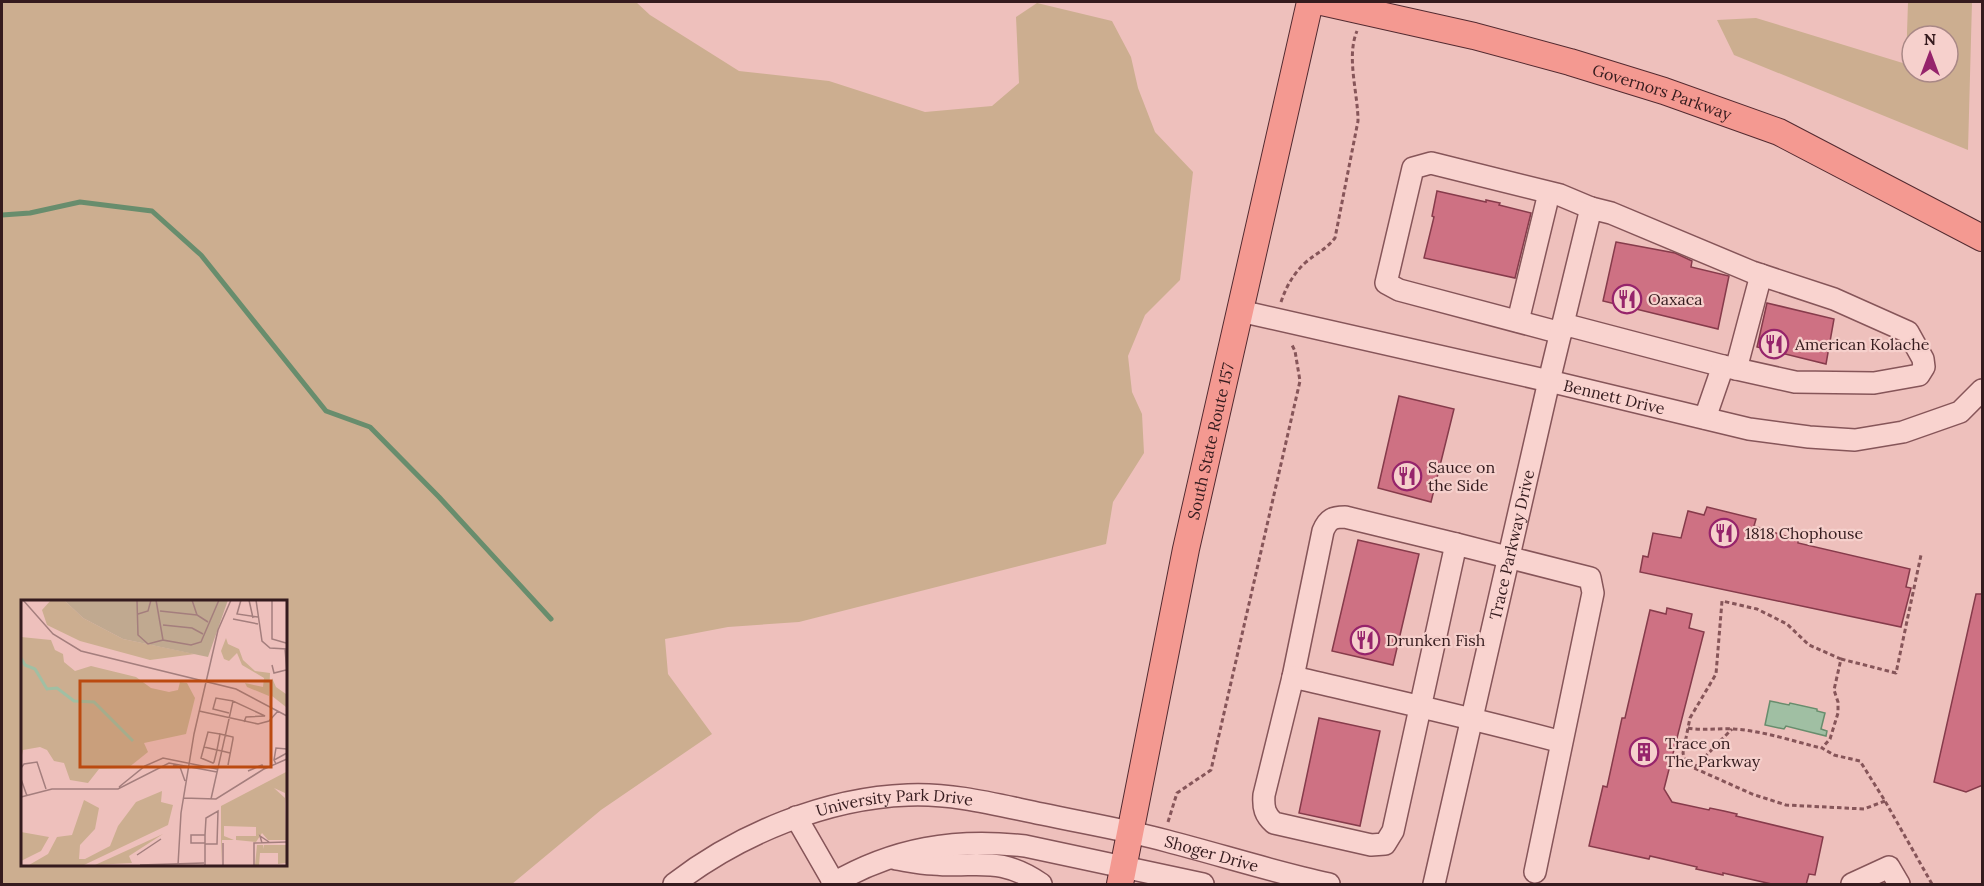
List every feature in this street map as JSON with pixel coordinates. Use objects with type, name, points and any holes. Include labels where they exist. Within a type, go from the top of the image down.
[{"type":"main road","name":"South State Route 157","points":[[1121,876],[1186,549],[1310,2]]},
{"type":"main road","name":"Governors Parkway","points":[[1322,2],[1474,36],[1570,62],[1779,132],[1983,238]]},
{"type":"street","points":[[1431,163],[1550,193],[1591,208],[1611,213],[1761,275],[1834,299],[1908,332],[1920,350],[1924,367],[1919,375],[1874,383],[1795,382],[1562,328],[1518,321],[1398,291],[1386,283],[1413,168],[1431,163]]},
{"type":"street","points":[[1518,321],[1550,193]]},
{"type":"street","name":"Trace Parkway Drive","points":[[1434,885],[1549,381],[1591,208]]},
{"type":"street","points":[[1705,418],[1729,367],[1761,275]]},
{"type":"street","name":"Bennett Drive","points":[[1240,311],[1749,429],[1809,437],[1855,440],[1903,432],[1960,412],[1980,396]]},
{"type":"street","points":[[1456,544],[1393,831],[1385,844],[1371,845],[1274,823],[1266,816],[1263,805],[1293,677],[1323,531],[1327,522],[1335,517],[1345,517],[1456,544],[1509,557],[1590,578],[1593,593],[1535,872]]},
{"type":"street","points":[[1293,677],[1472,718],[1562,742]]},
{"type":"street","name":"University Park Drive","points":[[674,885],[718,856],[796,817],[835,805],[869,799],[909,795],[956,796],[1130,832]]},
{"type":"street","points":[[796,817],[833,884],[855,871],[886,858],[930,847],[966,843],[1025,846],[1121,876]]},
{"type":"street","name":"Shoger Drive","points":[[1130,832],[1329,885]]},
{"type":"street","points":[[886,858],[934,865],[983,863],[1011,868],[1041,885]]},
{"type":"street","points":[[1852,885],[1889,867],[1899,885]]},
{"type":"street","name":"Shoger Drive","points":[[1121,876],[1203,885]]},
{"type":"path","points":[[1165,840],[1169,818],[1178,793],[1211,770],[1300,381],[1295,351],[1276,318],[1287,286],[1307,262],[1326,249],[1335,238],[1358,121],[1353,64],[1354,36],[1365,11]]},
{"type":"path","points":[[1885,801],[1864,809],[1786,805],[1752,794],[1694,768],[1685,761],[1683,753],[1688,728],[1699,701],[1716,674],[1722,601],[1757,609],[1787,624],[1809,645],[1841,659],[1896,673],[1920,555]]},
{"type":"path","points":[[1822,748],[1830,739],[1838,713],[1838,702],[1834,690],[1841,659]]},
{"type":"path","points":[[1688,728],[1701,731],[1732,729],[1822,748],[1860,761],[1932,885]]},
{"type":"path","points":[[1694,768],[1732,729]]},
{"type":"shaded area","points":[[2,2],[636,2],[650,15],[739,71],[829,81],[925,112],[992,106],[1019,83],[1016,17],[1037,3],[1112,21],[1131,57],[1138,88],[1155,132],[1193,172],[1180,280],[1145,315],[1128,356],[1132,392],[1142,414],[1144,453],[1113,502],[1106,544],[799,622],[728,627],[665,639],[668,674],[712,734],[601,810],[512,884],[2,884]]},
{"type":"shaded area","points":[[1908,2],[1972,2],[1968,150],[1734,55],[1717,20],[1756,18],[1900,62],[1900,84],[1960,84],[1960,24],[1907,24]]},
{"type":"shaded area","points":[[1770,701],[1789,705],[1790,703],[1825,713],[1821,729],[1827,731],[1826,736],[1786,726],[1784,729],[1765,725]]},
{"type":"building","points":[[1437,191],[1500,203],[1499,205],[1531,213],[1515,278],[1424,258],[1434,217],[1432,216]]},
{"type":"building","points":[[1616,242],[1675,253],[1692,261],[1691,267],[1729,276],[1718,329],[1603,301]]},
{"type":"building","points":[[1767,303],[1834,319],[1826,364],[1757,347]]},
{"type":"building","points":[[1399,396],[1454,409],[1431,502],[1378,488]]},
{"type":"building","points":[[1707,507],[1756,519],[1754,526],[1798,540],[1798,543],[1910,569],[1906,587],[1911,588],[1901,627],[1640,572],[1643,556],[1648,557],[1653,533],[1681,538],[1688,511],[1704,515]]},
{"type":"building","points":[[1358,540],[1419,554],[1393,665],[1332,651]]},
{"type":"building","points":[[1976,594],[1983,594],[1983,785],[1966,792],[1934,782]]},
{"type":"building","name":"Trace on The Parkway","points":[[1667,608],[1692,614],[1689,628],[1704,632],[1664,789],[1672,802],[1737,814],[1736,816],[1823,837],[1815,875],[1809,874],[1806,885],[1776,885],[1696,869],[1697,867],[1650,856],[1649,859],[1589,846],[1603,786],[1607,787],[1622,718],[1625,718],[1650,610],[1666,614]]},
{"type":"building","points":[[1319,718],[1380,731],[1360,826],[1299,813]]},
{"type":"waterway","points":[[2,215],[30,213],[80,202],[152,211],[201,255],[326,411],[370,427],[439,497],[551,619]]},
{"type":"place","name":"Oaxaca","points":[[1627,299]]},
{"type":"place","name":"American Kolache","points":[[1774,344]]},
{"type":"place","name":"Sauce on the Side","points":[[1407,476]]},
{"type":"place","name":"1818 Chophouse","points":[[1724,533]]},
{"type":"place","name":"Drunken Fish","points":[[1365,640]]},
{"type":"place","name":"Trace on The Parkway","points":[[1644,752]]}]
